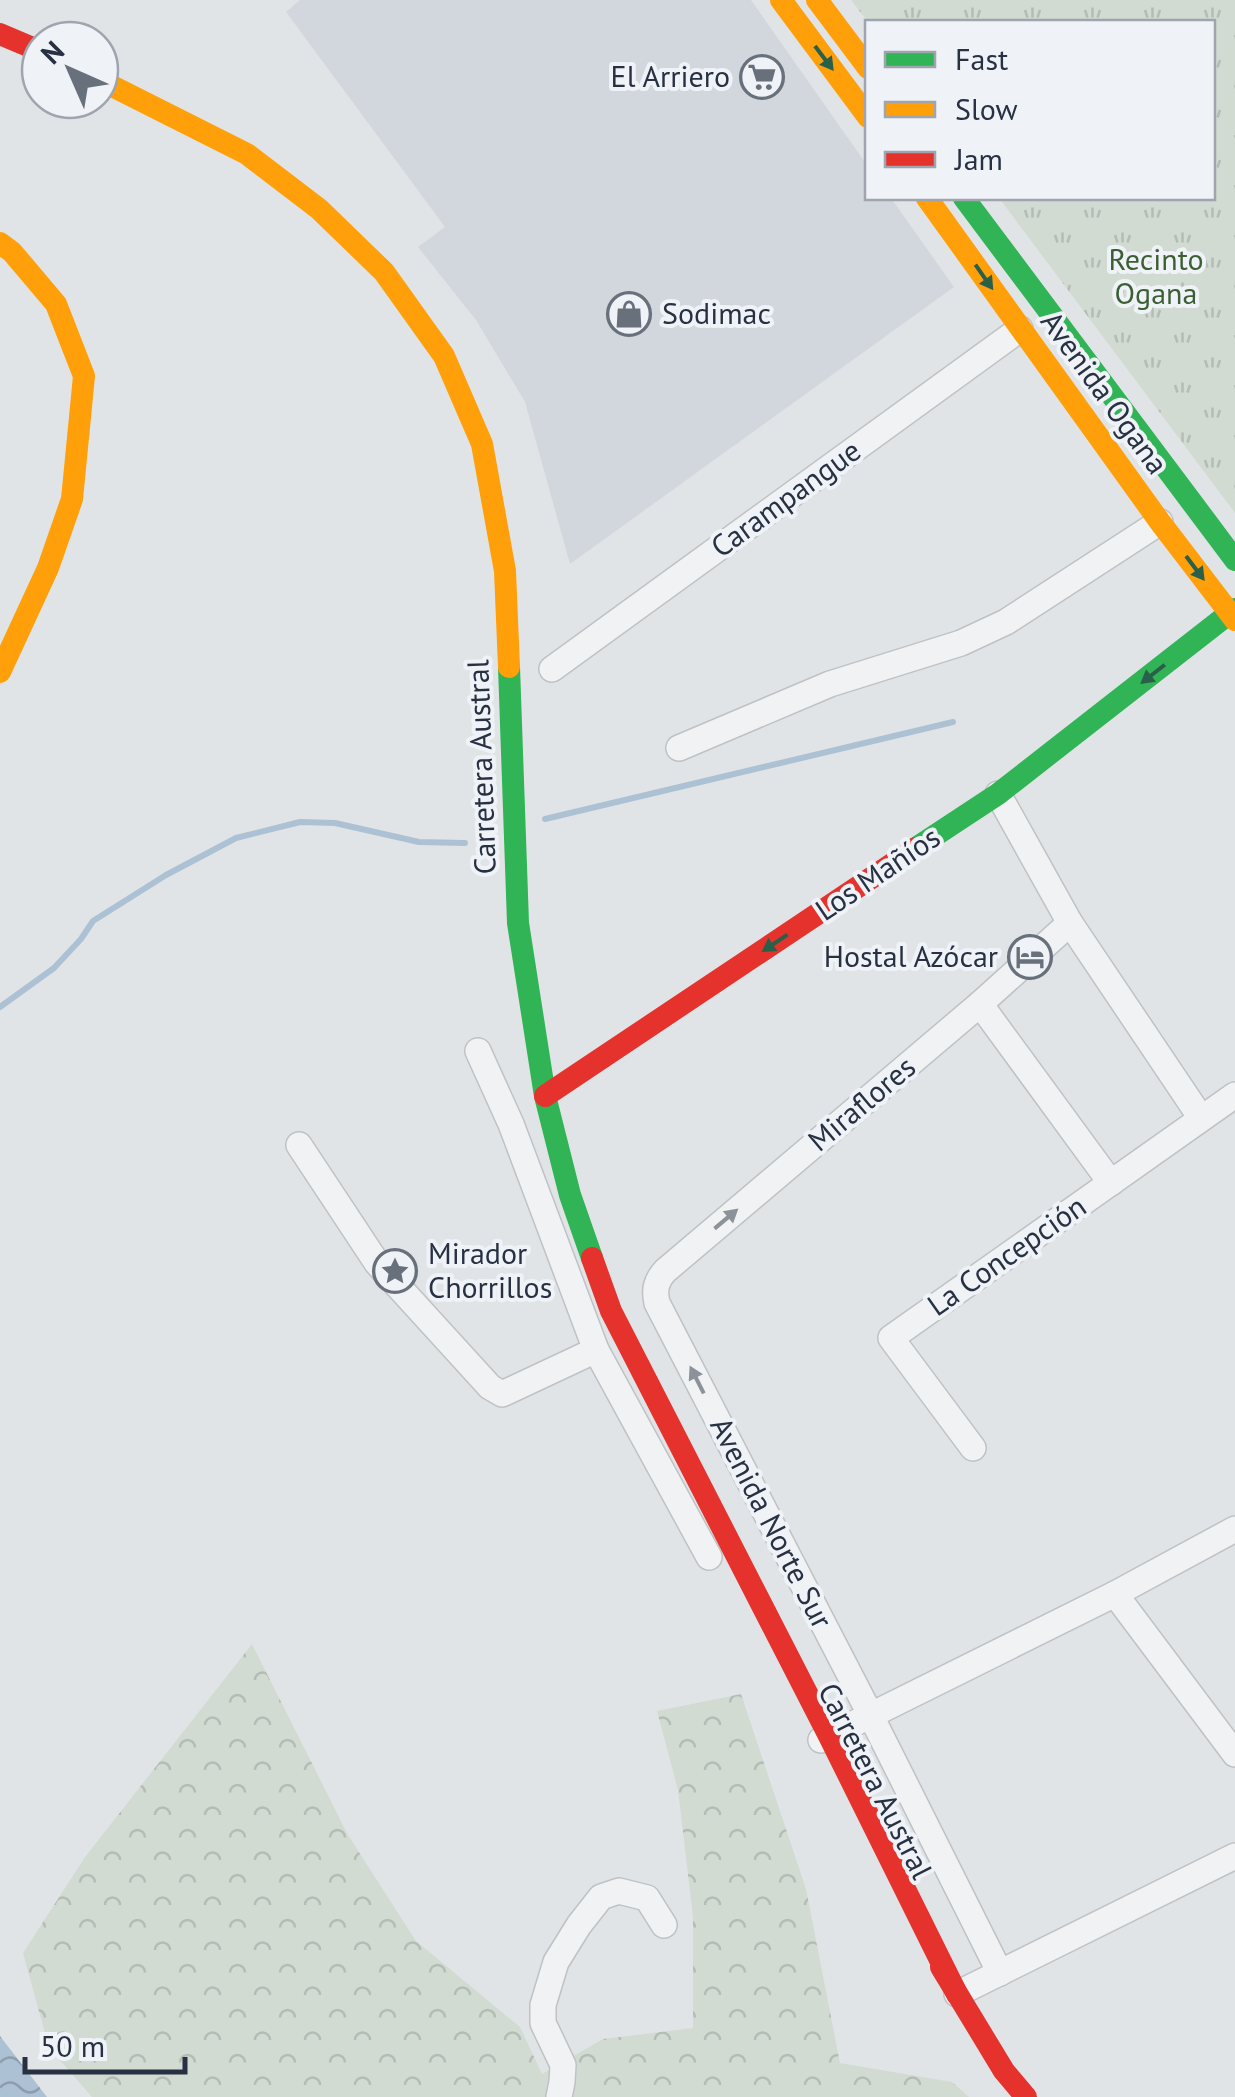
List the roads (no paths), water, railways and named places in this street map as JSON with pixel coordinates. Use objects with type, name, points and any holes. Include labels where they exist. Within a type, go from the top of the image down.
[{"type":"main road","points":[[781,0],[865,113]]},
{"type":"main road","points":[[817,0],[865,64]]},
{"type":"main road","name":"Carretera Austral","points":[[120,90],[248,154],[319,209],[384,272],[444,356],[482,444],[505,571],[518,923],[545,1096],[570,1195],[612,1311],[824,1738],[957,1994],[1004,2071],[1026,2097]]},
{"type":"main road","name":"Avenida Ogana","points":[[928,200],[1160,522],[1233,614]]},
{"type":"main road","name":"Avenida Ogana","points":[[965,200],[1235,560]]},
{"type":"main road","points":[[0,244],[12,252],[56,304],[84,376],[72,499],[48,568],[0,672]]},
{"type":"main road","name":"Los Mañíos","points":[[545,1096],[998,794],[1233,614]]},
{"type":"street","name":"Carampangue","points":[[552,669],[1020,329]]},
{"type":"street","points":[[679,748],[830,684],[961,643],[1006,622],[1160,522]]},
{"type":"street","points":[[998,794],[1070,923],[1200,1118]]},
{"type":"street","name":"Miraflores","points":[[656,1286],[665,1271],[1070,923]]},
{"type":"street","points":[[980,1004],[1110,1184]]},
{"type":"street","points":[[478,1051],[511,1124],[596,1350],[709,1558]]},
{"type":"street","name":"La Concepción","points":[[973,1448],[890,1338],[1235,1094]]},
{"type":"street","name":"Los Mañíos","points":[[511,1124],[545,1096]]},
{"type":"street","points":[[300,1146],[377,1264],[490,1387],[502,1394],[596,1350]]},
{"type":"street","name":"Avenida Norte Sur","points":[[656,1286],[658,1303],[1000,1972]]},
{"type":"street","points":[[824,1738],[1115,1594],[1235,1529]]},
{"type":"street","points":[[1115,1594],[1235,1754]]},
{"type":"street","points":[[957,1994],[1235,1856]]},
{"type":"street","points":[[558,2097],[563,2065],[544,2023],[543,2005],[556,1962],[602,1897],[619,1891],[647,1898],[664,1925]]},
{"type":"water","points":[[0,2036],[47,2097],[0,2097]]},
{"type":"waterway","points":[[545,819],[953,722]]},
{"type":"waterway","points":[[0,1007],[54,968],[93,921],[166,875],[236,838],[300,822],[335,823],[419,842],[465,843]]},
{"type":"place","name":"El Arriero","points":[[762,77]]},
{"type":"place","name":"Sodimac","points":[[629,314]]},
{"type":"place","name":"Hostal Azócar","points":[[1030,957]]},
{"type":"place","name":"Mirador Chorrillos","points":[[395,1271]]},
{"type":"park label","name":"Recinto Ogana","points":[[1156,277]]}]
